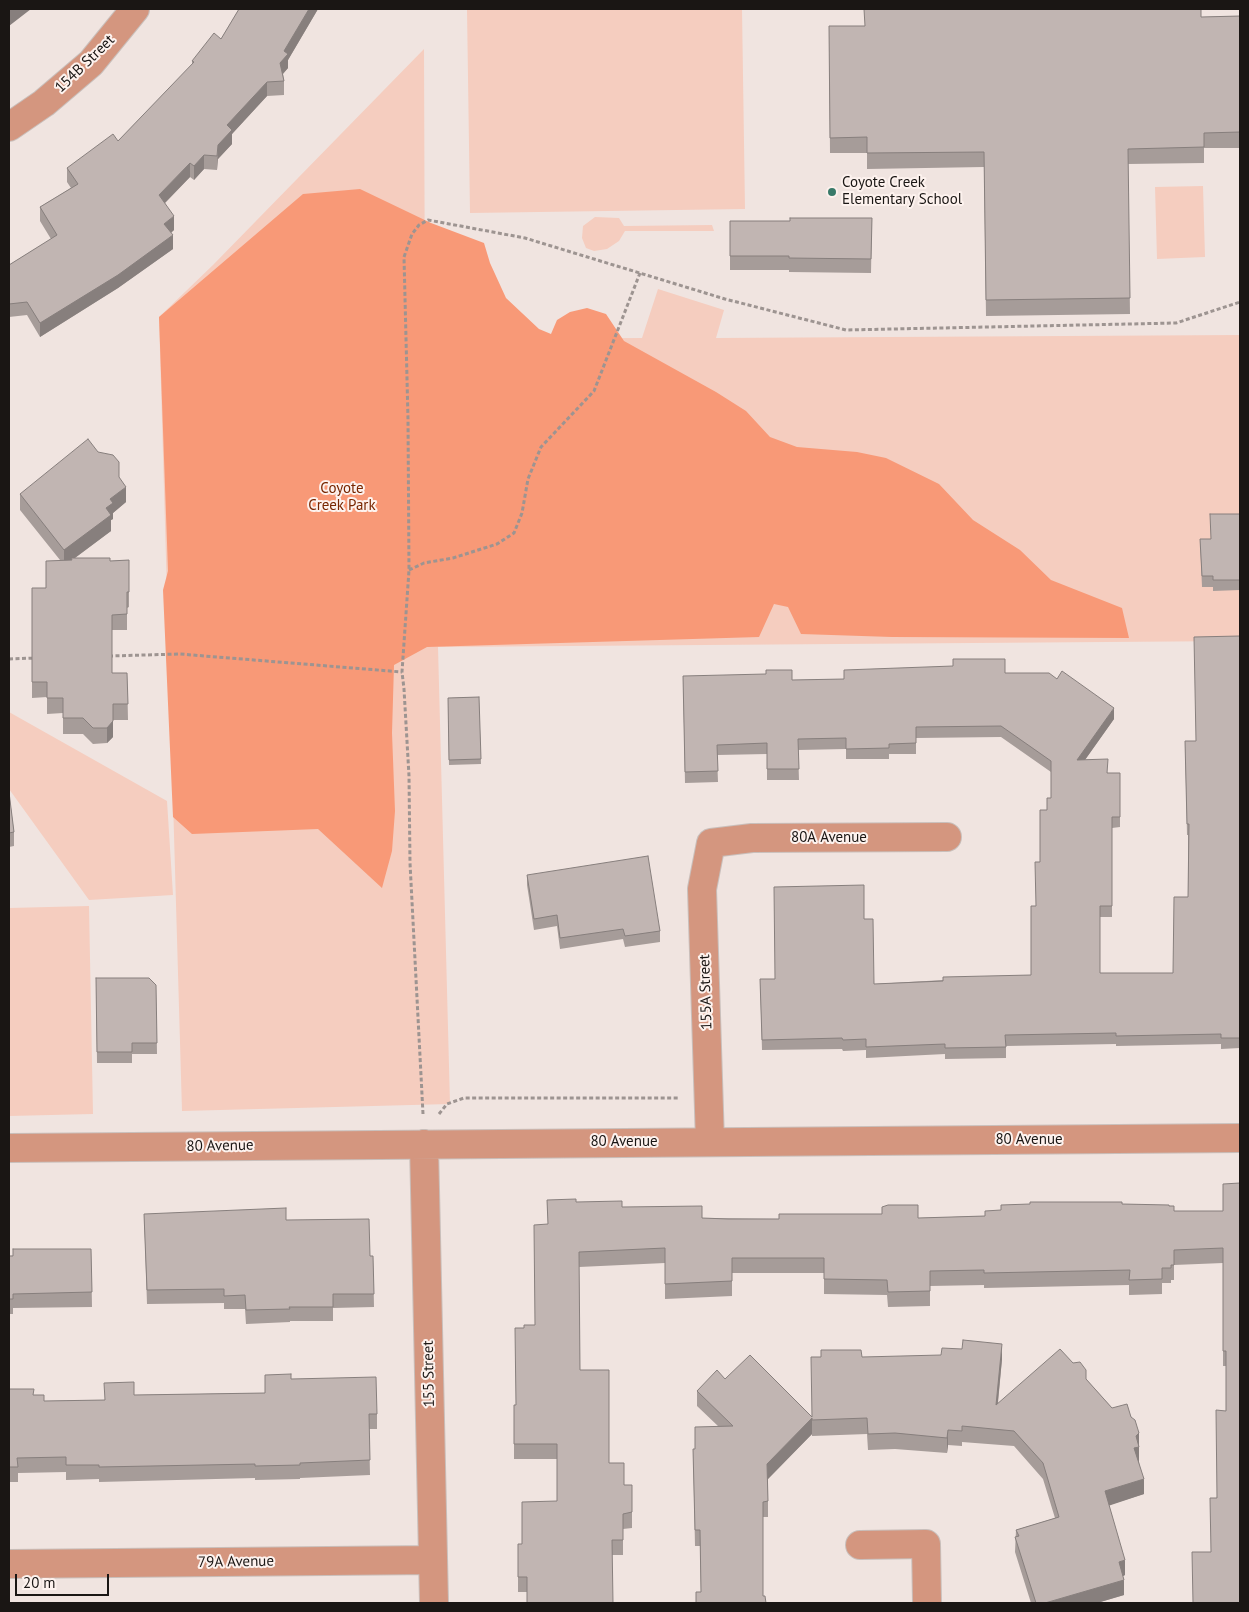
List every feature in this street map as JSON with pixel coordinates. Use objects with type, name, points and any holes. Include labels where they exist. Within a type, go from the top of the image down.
[{"type":"street","name":"154B Street","points":[[18,120],[50,98],[91,63],[136,9]]},
{"type":"street","name":"80A Avenue","points":[[711,843],[752,838],[947,837]]},
{"type":"street","name":"155A Street","points":[[710,1142],[702,889],[711,843]]},
{"type":"street","name":"80 Avenue","points":[[9,1148],[1240,1138]]},
{"type":"street","name":"155 Street","points":[[424,1144],[434,1603]]},
{"type":"street","points":[[860,1545],[926,1544],[927,1603]]},
{"type":"street","name":"79A Avenue","points":[[9,1564],[433,1560]]},
{"type":"path","points":[[424,1144],[423,1087],[410,863],[408,757],[402,672],[409,570],[404,257],[412,234],[419,226],[428,220],[446,222],[525,238],[725,299],[846,330],[1176,323],[1240,302]]},
{"type":"path","points":[[409,570],[424,563],[453,558],[498,544],[514,533],[522,513],[528,479],[541,447],[594,391],[640,273]]},
{"type":"path","points":[[104,656],[180,654],[402,672]]},
{"type":"path","points":[[9,659],[37,658]]},
{"type":"path","points":[[437,1116],[447,1104],[464,1098],[680,1098]]},
{"type":"green space","points":[[467,9],[742,9],[745,209],[470,213]]},
{"type":"green space","name":"Coyote Creek Park","points":[[424,49],[425,339],[642,338],[658,289],[724,310],[716,338],[1240,335],[1240,641],[438,647],[450,1104],[182,1111],[159,317],[213,265]]},
{"type":"green space","points":[[1203,186],[1205,257],[1157,259],[1155,187]]},
{"type":"green space","points":[[360,189],[431,223],[484,243],[490,263],[506,298],[539,329],[551,334],[557,320],[570,312],[587,308],[606,314],[624,341],[716,392],[746,411],[770,437],[797,447],[857,452],[886,458],[939,484],[973,520],[1020,550],[1051,580],[1122,608],[1129,638],[892,637],[801,634],[788,607],[774,604],[759,637],[427,647],[394,665],[392,733],[395,811],[392,851],[382,888],[318,829],[192,834],[173,817],[163,590],[168,571],[159,317],[303,194]]},
{"type":"green space","points":[[595,217],[619,218],[624,226],[712,225],[714,231],[625,231],[619,241],[607,249],[594,251],[586,248],[582,238],[583,226]]},
{"type":"green space","points":[[9,712],[167,801],[173,895],[89,900],[9,789]]},
{"type":"green space","points":[[89,906],[93,1114],[9,1116],[9,908]]},
{"type":"building","points":[[239,9],[309,9],[284,51],[288,54],[280,63],[284,81],[267,82],[227,125],[232,130],[218,145],[217,156],[204,155],[194,166],[190,163],[159,195],[174,216],[164,224],[173,235],[118,275],[40,323],[27,302],[9,304],[9,265],[57,235],[40,207],[78,184],[67,168],[113,134],[118,141],[194,62],[192,61],[214,33],[221,39]]},
{"type":"building","points":[[864,9],[1201,9],[1201,17],[1240,16],[1240,132],[1204,133],[1204,147],[1128,149],[1130,298],[986,300],[984,152],[867,153],[867,137],[830,138],[829,26],[865,26]]},
{"type":"building","points":[[790,218],[872,218],[871,259],[730,256],[730,221],[790,221]]},
{"type":"building","points":[[88,439],[98,452],[113,455],[119,462],[119,477],[126,487],[110,499],[113,503],[106,508],[111,515],[64,550],[20,494]]},
{"type":"building","points":[[1210,514],[1240,514],[1240,580],[1213,580],[1213,576],[1202,576],[1200,539],[1211,539]]},
{"type":"building","points":[[71,558],[110,558],[110,561],[129,560],[127,614],[112,615],[112,673],[127,673],[128,704],[113,704],[113,721],[107,728],[93,728],[83,718],[63,718],[63,698],[47,698],[47,682],[32,682],[32,588],[46,588],[46,561],[72,560]]},
{"type":"building","points":[[1240,636],[1240,1038],[1221,1038],[1221,1034],[1116,1036],[1116,1033],[1005,1035],[1006,1047],[945,1048],[945,1044],[866,1047],[866,1039],[762,1040],[760,979],[775,979],[774,887],[864,885],[864,919],[873,919],[874,984],[943,981],[943,977],[1031,975],[1031,906],[1036,906],[1035,862],[1040,862],[1040,810],[1047,810],[1047,798],[1051,798],[1051,761],[1001,726],[916,727],[916,743],[889,744],[889,748],[846,749],[846,738],[798,739],[799,769],[767,769],[767,743],[717,745],[718,771],[685,772],[683,676],[766,674],[766,670],[792,670],[792,680],[844,679],[844,670],[953,666],[953,659],[1005,659],[1005,673],[1049,673],[1057,679],[1062,671],[1114,708],[1077,760],[1108,759],[1107,773],[1120,773],[1120,817],[1112,817],[1112,906],[1100,906],[1100,973],[1173,973],[1174,897],[1188,897],[1189,824],[1187,824],[1185,741],[1196,741],[1194,637]]},
{"type":"building","points":[[479,697],[481,759],[449,760],[448,698]]},
{"type":"building","points":[[9,792],[14,832],[9,833]]},
{"type":"building","points":[[648,856],[660,931],[625,936],[623,929],[560,938],[557,915],[534,919],[527,875]]},
{"type":"building","points":[[96,978],[149,978],[156,985],[157,1043],[132,1043],[132,1052],[97,1052]]},
{"type":"building","points":[[1240,1183],[1240,1603],[1193,1603],[1192,1552],[1211,1552],[1210,1498],[1217,1498],[1216,1410],[1226,1411],[1226,1351],[1223,1351],[1223,1248],[1174,1250],[1174,1265],[1171,1265],[1171,1268],[1162,1268],[1162,1279],[1129,1280],[1130,1270],[984,1273],[984,1270],[930,1271],[930,1291],[888,1292],[887,1280],[824,1279],[824,1258],[732,1258],[732,1281],[665,1284],[665,1248],[579,1252],[580,1370],[609,1370],[609,1463],[624,1463],[624,1485],[632,1485],[632,1512],[623,1514],[623,1540],[612,1540],[613,1603],[527,1603],[527,1577],[518,1577],[518,1544],[522,1544],[522,1502],[557,1501],[557,1444],[514,1444],[514,1405],[516,1405],[515,1328],[524,1328],[524,1325],[535,1325],[534,1225],[548,1224],[547,1200],[576,1199],[576,1202],[622,1201],[622,1207],[702,1206],[702,1218],[728,1219],[779,1219],[779,1214],[882,1214],[882,1207],[888,1205],[918,1205],[918,1218],[985,1216],[985,1211],[1001,1210],[1001,1205],[1030,1204],[1030,1202],[1122,1202],[1122,1204],[1169,1205],[1174,1206],[1174,1211],[1223,1211],[1223,1184]]},
{"type":"building","points":[[286,1208],[286,1220],[369,1219],[370,1256],[373,1256],[374,1294],[333,1294],[333,1307],[289,1307],[290,1309],[246,1310],[245,1295],[224,1296],[224,1289],[147,1290],[144,1214]]},
{"type":"building","points":[[13,1249],[91,1249],[92,1292],[13,1294],[13,1299],[9,1299],[9,1256],[13,1256]]},
{"type":"building","points":[[963,1340],[1002,1344],[996,1405],[1060,1349],[1073,1363],[1080,1362],[1086,1370],[1086,1379],[1112,1408],[1127,1404],[1139,1433],[1136,1436],[1139,1447],[1134,1448],[1144,1479],[1105,1491],[1125,1560],[1119,1562],[1124,1580],[1045,1603],[1036,1603],[1015,1537],[1019,1536],[1016,1530],[1059,1517],[1043,1463],[1014,1431],[962,1426],[962,1431],[948,1430],[947,1438],[895,1433],[868,1434],[867,1418],[812,1420],[812,1418],[767,1464],[768,1501],[763,1502],[763,1596],[765,1596],[766,1603],[696,1603],[696,1592],[701,1592],[700,1530],[695,1530],[693,1449],[695,1449],[695,1427],[733,1426],[697,1391],[717,1370],[725,1379],[750,1355],[812,1417],[811,1357],[821,1357],[821,1350],[861,1350],[862,1357],[941,1355],[942,1348],[962,1349]]},
{"type":"building","points":[[291,1374],[291,1379],[376,1377],[377,1414],[369,1414],[370,1460],[300,1463],[300,1465],[99,1467],[99,1465],[66,1465],[66,1457],[17,1458],[18,1467],[9,1467],[9,1389],[34,1389],[33,1395],[44,1395],[44,1401],[105,1400],[104,1383],[134,1382],[134,1395],[265,1393],[265,1375]]},
{"type":"place","name":"Coyote Creek Elementary School","points":[[832,192]]}]
